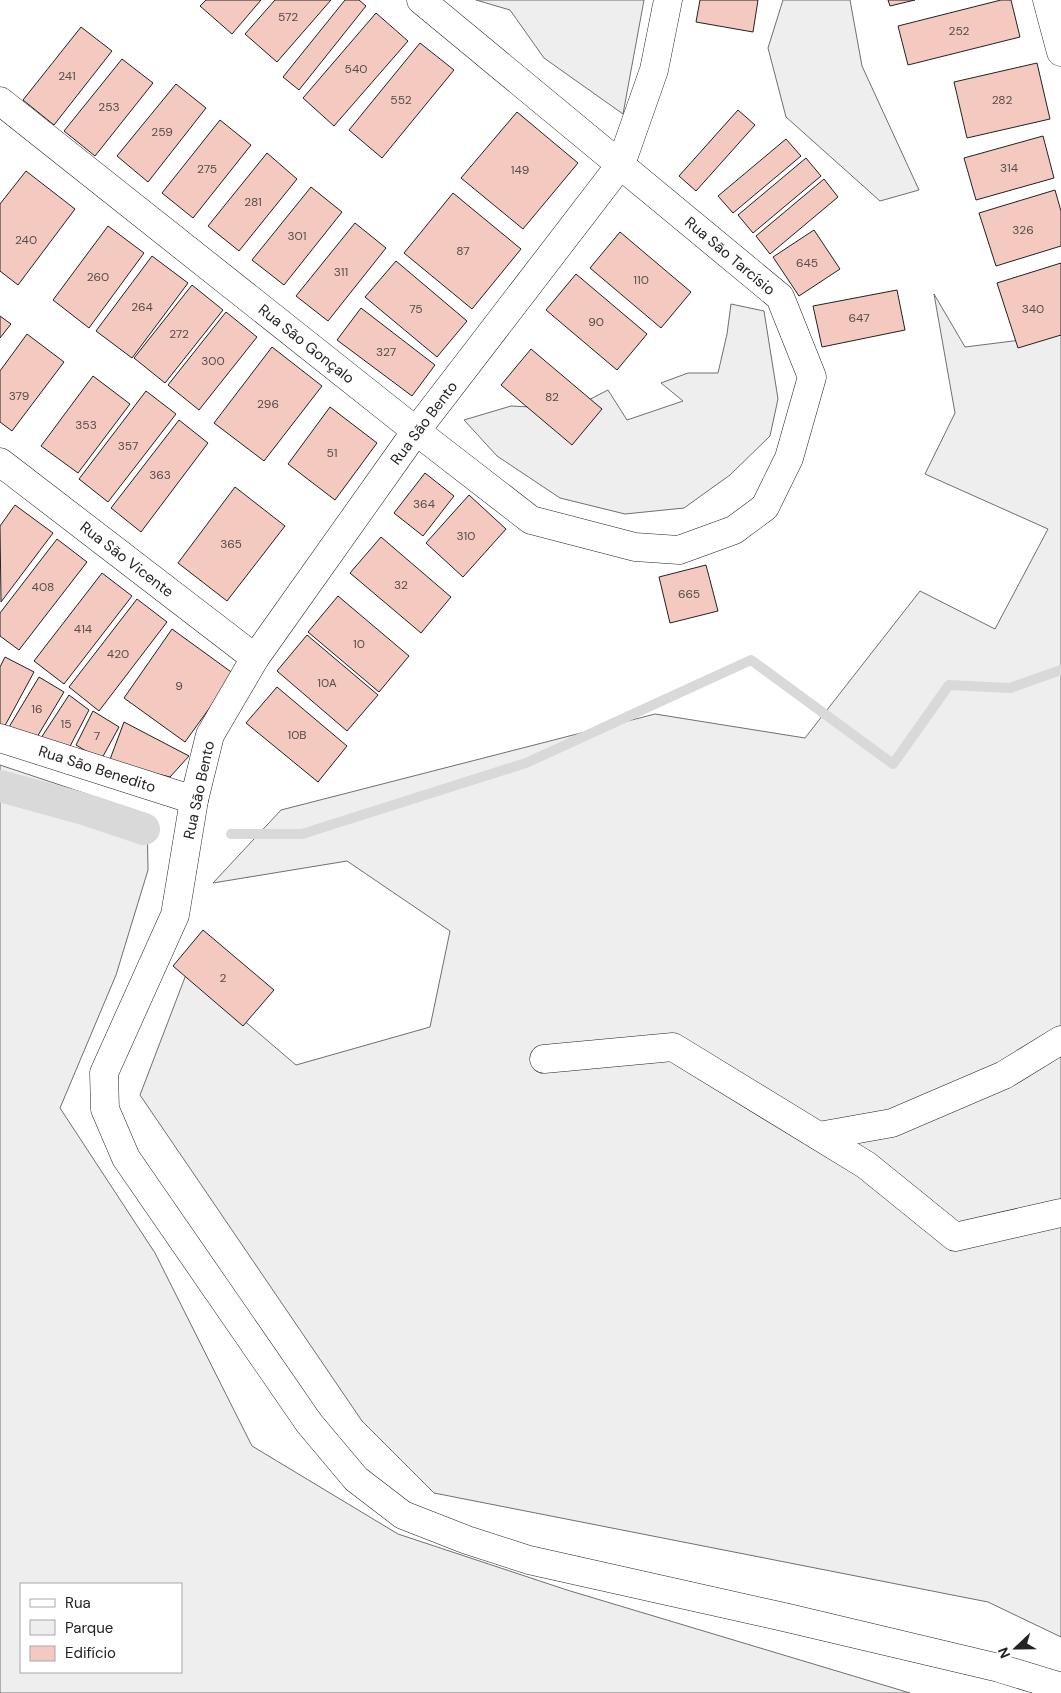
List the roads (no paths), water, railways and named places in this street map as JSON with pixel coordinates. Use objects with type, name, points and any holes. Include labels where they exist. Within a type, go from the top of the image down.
[{"type":"street","name":"Rua São Tarcísio","points":[[421,0],[621,164],[780,298],[812,377],[789,458],[765,507],[734,530],[679,550],[635,547]]},
{"type":"street","name":"Rua São Bento","points":[[668,0],[654,70],[621,164],[416,431],[255,658],[210,735],[194,800],[175,915],[104,1073],[105,1109],[126,1158],[309,1423],[356,1478],[403,1515],[467,1540],[529,1560],[990,1666],[1061,1687]]},
{"type":"street","points":[[1047,0],[1061,52]]},
{"type":"street","name":"Rua São Gonçalo","points":[[0,101],[416,431],[532,520],[635,547]]},
{"type":"street","name":"Rua São Vicente","points":[[0,462],[255,658]]},
{"type":"street","name":"Rua São Benedito","points":[[0,738],[194,800]]},
{"type":"street","points":[[819,1136],[892,1122],[1004,1075],[1061,1040]]},
{"type":"street","points":[[544,1059],[673,1047],[866,1165],[955,1237],[1061,1213]]},
{"type":"waterway","points":[[231,834],[302,834],[526,763],[751,660],[893,764],[949,685],[1010,688],[1061,670]]},
{"type":"waterway","points":[[0,786],[84,809],[144,829]]}]
